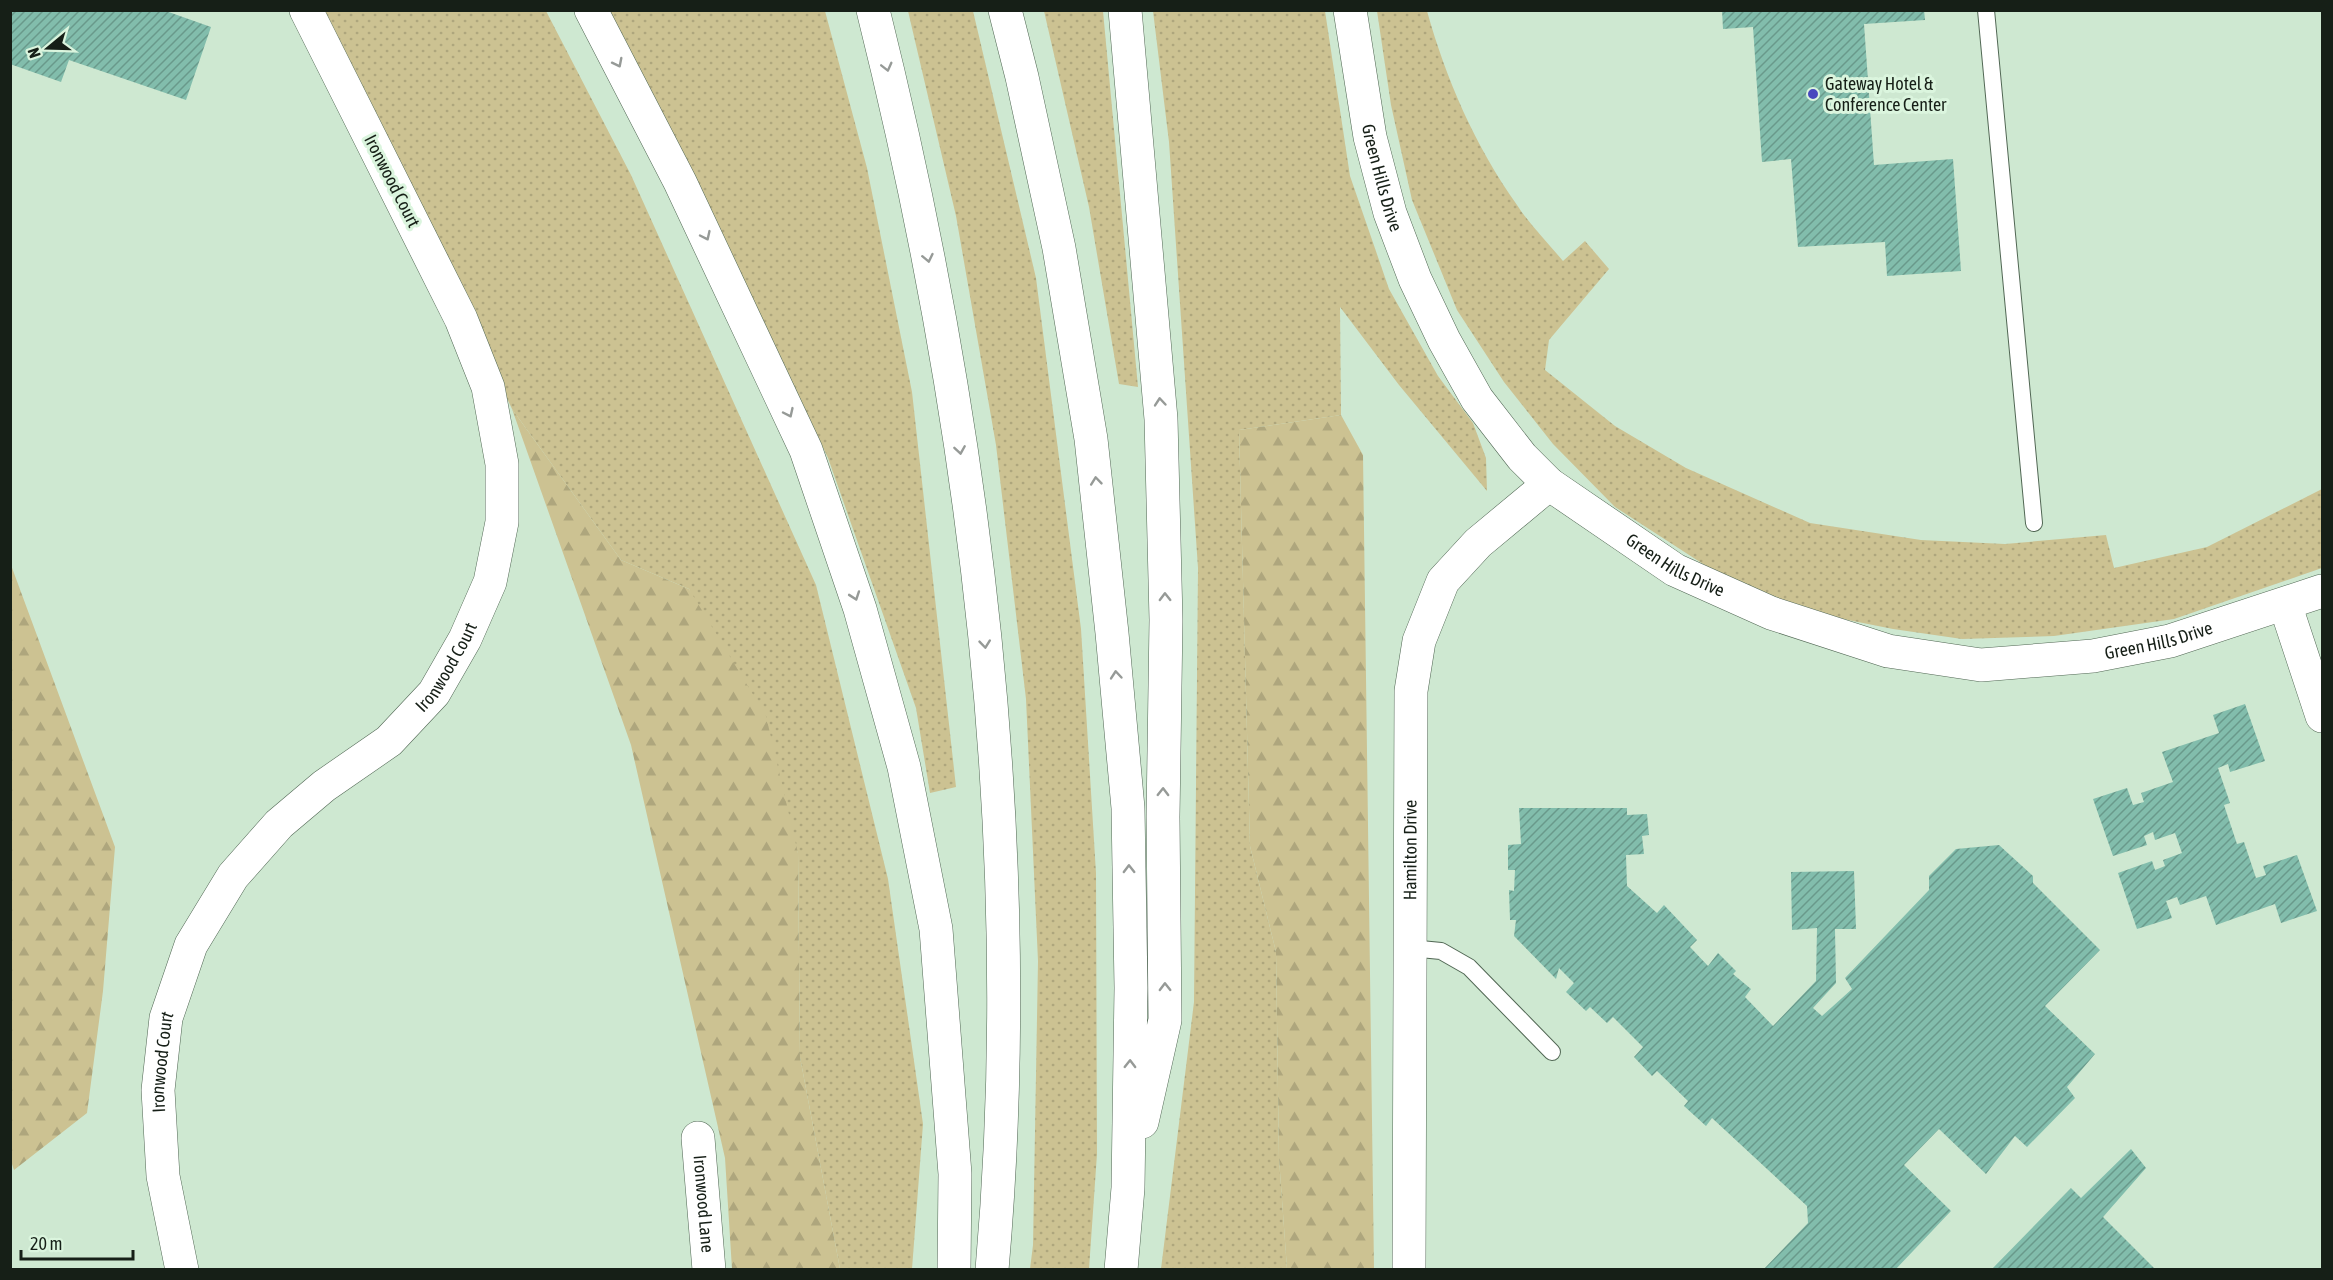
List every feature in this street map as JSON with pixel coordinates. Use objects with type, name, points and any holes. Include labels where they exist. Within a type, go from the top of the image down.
[{"type":"main road","name":"Ironwood Court","points":[[182,1269],[163,1176],[158,1090],[166,1017],[191,945],[233,876],[279,824],[324,786],[389,741],[434,693],[465,639],[489,582],[502,522],[502,465],[488,387],[461,318],[306,10]]},
{"type":"main road","points":[[591,10],[680,182],[806,450],[860,609],[904,767],[936,929],[955,1174],[954,1269]]},
{"type":"main road","points":[[873,10],[898,109],[931,272],[962,459],[985,643],[1000,837],[1003,1009],[998,1201],[992,1269]]},
{"type":"main road","points":[[1005,10],[1059,248],[1091,439],[1113,633],[1128,808],[1131,987],[1128,1188],[1121,1269]]},
{"type":"main road","points":[[1125,10],[1161,419],[1166,620],[1163,817],[1165,1020],[1128,1188]]},
{"type":"main road","name":"Green Hills Drive","points":[[1350,10],[1370,137],[1390,213],[1415,279],[1444,340],[1477,399],[1522,457],[1549,484],[1675,570],[1771,613],[1888,651],[1981,664],[2092,656],[2170,640],[2322,591]]},
{"type":"main road","name":"Hamilton Drive","points":[[1409,1269],[1411,691],[1419,641],[1443,581],[1478,543],[1549,484]]},
{"type":"main road","points":[[2285,604],[2322,716]]},
{"type":"main road","name":"Ironwood Lane","points":[[698,1137],[709,1269]]},
{"type":"lane","points":[[1986,10],[2034,523]]},
{"type":"lane","points":[[1410,948],[1441,951],[1469,967],[1552,1052]]},
{"type":"green space","points":[[322,11],[546,11],[631,175],[816,585],[888,879],[923,1124],[912,1269],[840,1269],[800,1057],[798,853],[689,589],[621,560],[512,409]]},
{"type":"green space","points":[[607,11],[825,11],[867,168],[912,392],[956,787],[930,793],[916,708],[828,458],[745,282]]},
{"type":"green space","points":[[908,11],[973,11],[1036,278],[1081,629],[1096,873],[1097,1154],[1089,1269],[1030,1269],[1033,1245],[1038,961],[1026,699],[996,445],[956,216]]},
{"type":"green space","points":[[1044,11],[1103,11],[1138,387],[1119,384],[1089,207]]},
{"type":"green space","points":[[1153,11],[1325,11],[1350,176],[1389,289],[1438,376],[1473,423],[1486,458],[1487,491],[1399,385],[1340,307],[1341,415],[1239,430],[1250,846],[1276,952],[1279,1158],[1287,1269],[1161,1269],[1194,1002],[1198,568],[1169,142]]},
{"type":"green space","points":[[1377,11],[1427,11],[1443,62],[1463,111],[1502,183],[1522,212],[1563,261],[1585,241],[1609,269],[1549,340],[1545,370],[1615,426],[1686,468],[1810,523],[1921,540],[2005,544],[2106,535],[2114,568],[2207,547],[2322,489],[2322,568],[2174,619],[2054,636],[1962,639],[1893,629],[1803,611],[1720,575],[1615,507],[1553,444],[1504,382],[1457,310],[1412,200],[1391,105]]},
{"type":"green space","points":[[512,409],[621,560],[689,589],[766,716],[798,853],[800,1057],[840,1269],[732,1269],[725,1158],[631,745]]},
{"type":"green space","points":[[1341,415],[1363,455],[1374,1269],[1287,1269],[1279,1158],[1276,952],[1250,846],[1239,430]]},
{"type":"green space","points":[[11,565],[115,847],[103,991],[87,1113],[14,1170],[10,1158]]},
{"type":"building","points":[[10,10],[163,10],[211,27],[186,100],[69,60],[61,82],[10,64]]},
{"type":"building","name":"Gateway Hotel & Conference Center","points":[[1722,10],[1924,10],[1925,20],[1864,24],[1874,165],[1953,159],[1961,271],[1887,276],[1885,242],[1798,247],[1791,159],[1762,162],[1753,27],[1723,29]]},
{"type":"building","points":[[2245,704],[2265,761],[2230,772],[2228,764],[2218,768],[2230,803],[2224,805],[2237,844],[2244,842],[2256,878],[2266,875],[2263,866],[2297,855],[2317,911],[2281,923],[2275,904],[2216,925],[2206,896],[2180,905],[2177,897],[2166,901],[2172,918],[2137,929],[2118,873],[2152,861],[2155,870],[2165,866],[2163,860],[2182,853],[2175,833],[2155,840],[2153,832],[2144,836],[2147,845],[2113,856],[2093,799],[2127,788],[2133,805],[2144,802],[2141,793],[2173,782],[2162,752],[2219,733],[2213,715]]},
{"type":"building","points":[[1519,808],[1627,808],[1627,815],[1647,814],[1649,835],[1642,836],[1644,854],[1626,855],[1627,886],[1657,913],[1664,905],[1697,940],[1690,947],[1708,966],[1718,953],[1736,971],[1733,974],[1751,989],[1745,997],[1773,1026],[1816,981],[1817,928],[1792,930],[1791,872],[1854,871],[1856,929],[1835,929],[1836,983],[1813,1008],[1822,1016],[1852,989],[1845,978],[1929,890],[1929,876],[1956,849],[1999,845],[2033,876],[2033,883],[2100,950],[2045,1006],[2095,1054],[2067,1087],[2075,1098],[2027,1147],[2015,1136],[1986,1174],[1939,1129],[1904,1165],[1951,1211],[1895,1270],[1763,1270],[1808,1223],[1807,1206],[1712,1118],[1706,1126],[1684,1106],[1688,1101],[1657,1071],[1652,1076],[1634,1057],[1643,1047],[1613,1017],[1607,1023],[1590,1007],[1586,1011],[1566,992],[1574,983],[1559,968],[1556,979],[1514,936],[1516,920],[1510,920],[1509,890],[1514,891],[1515,870],[1508,870],[1508,845],[1521,844]]},
{"type":"building","points":[[2131,1149],[2146,1168],[2103,1217],[2156,1270],[1991,1270],[2071,1188],[2081,1198]]},
{"type":"place","name":"Gateway Hotel & Conference Center","points":[[1813,94]]}]
